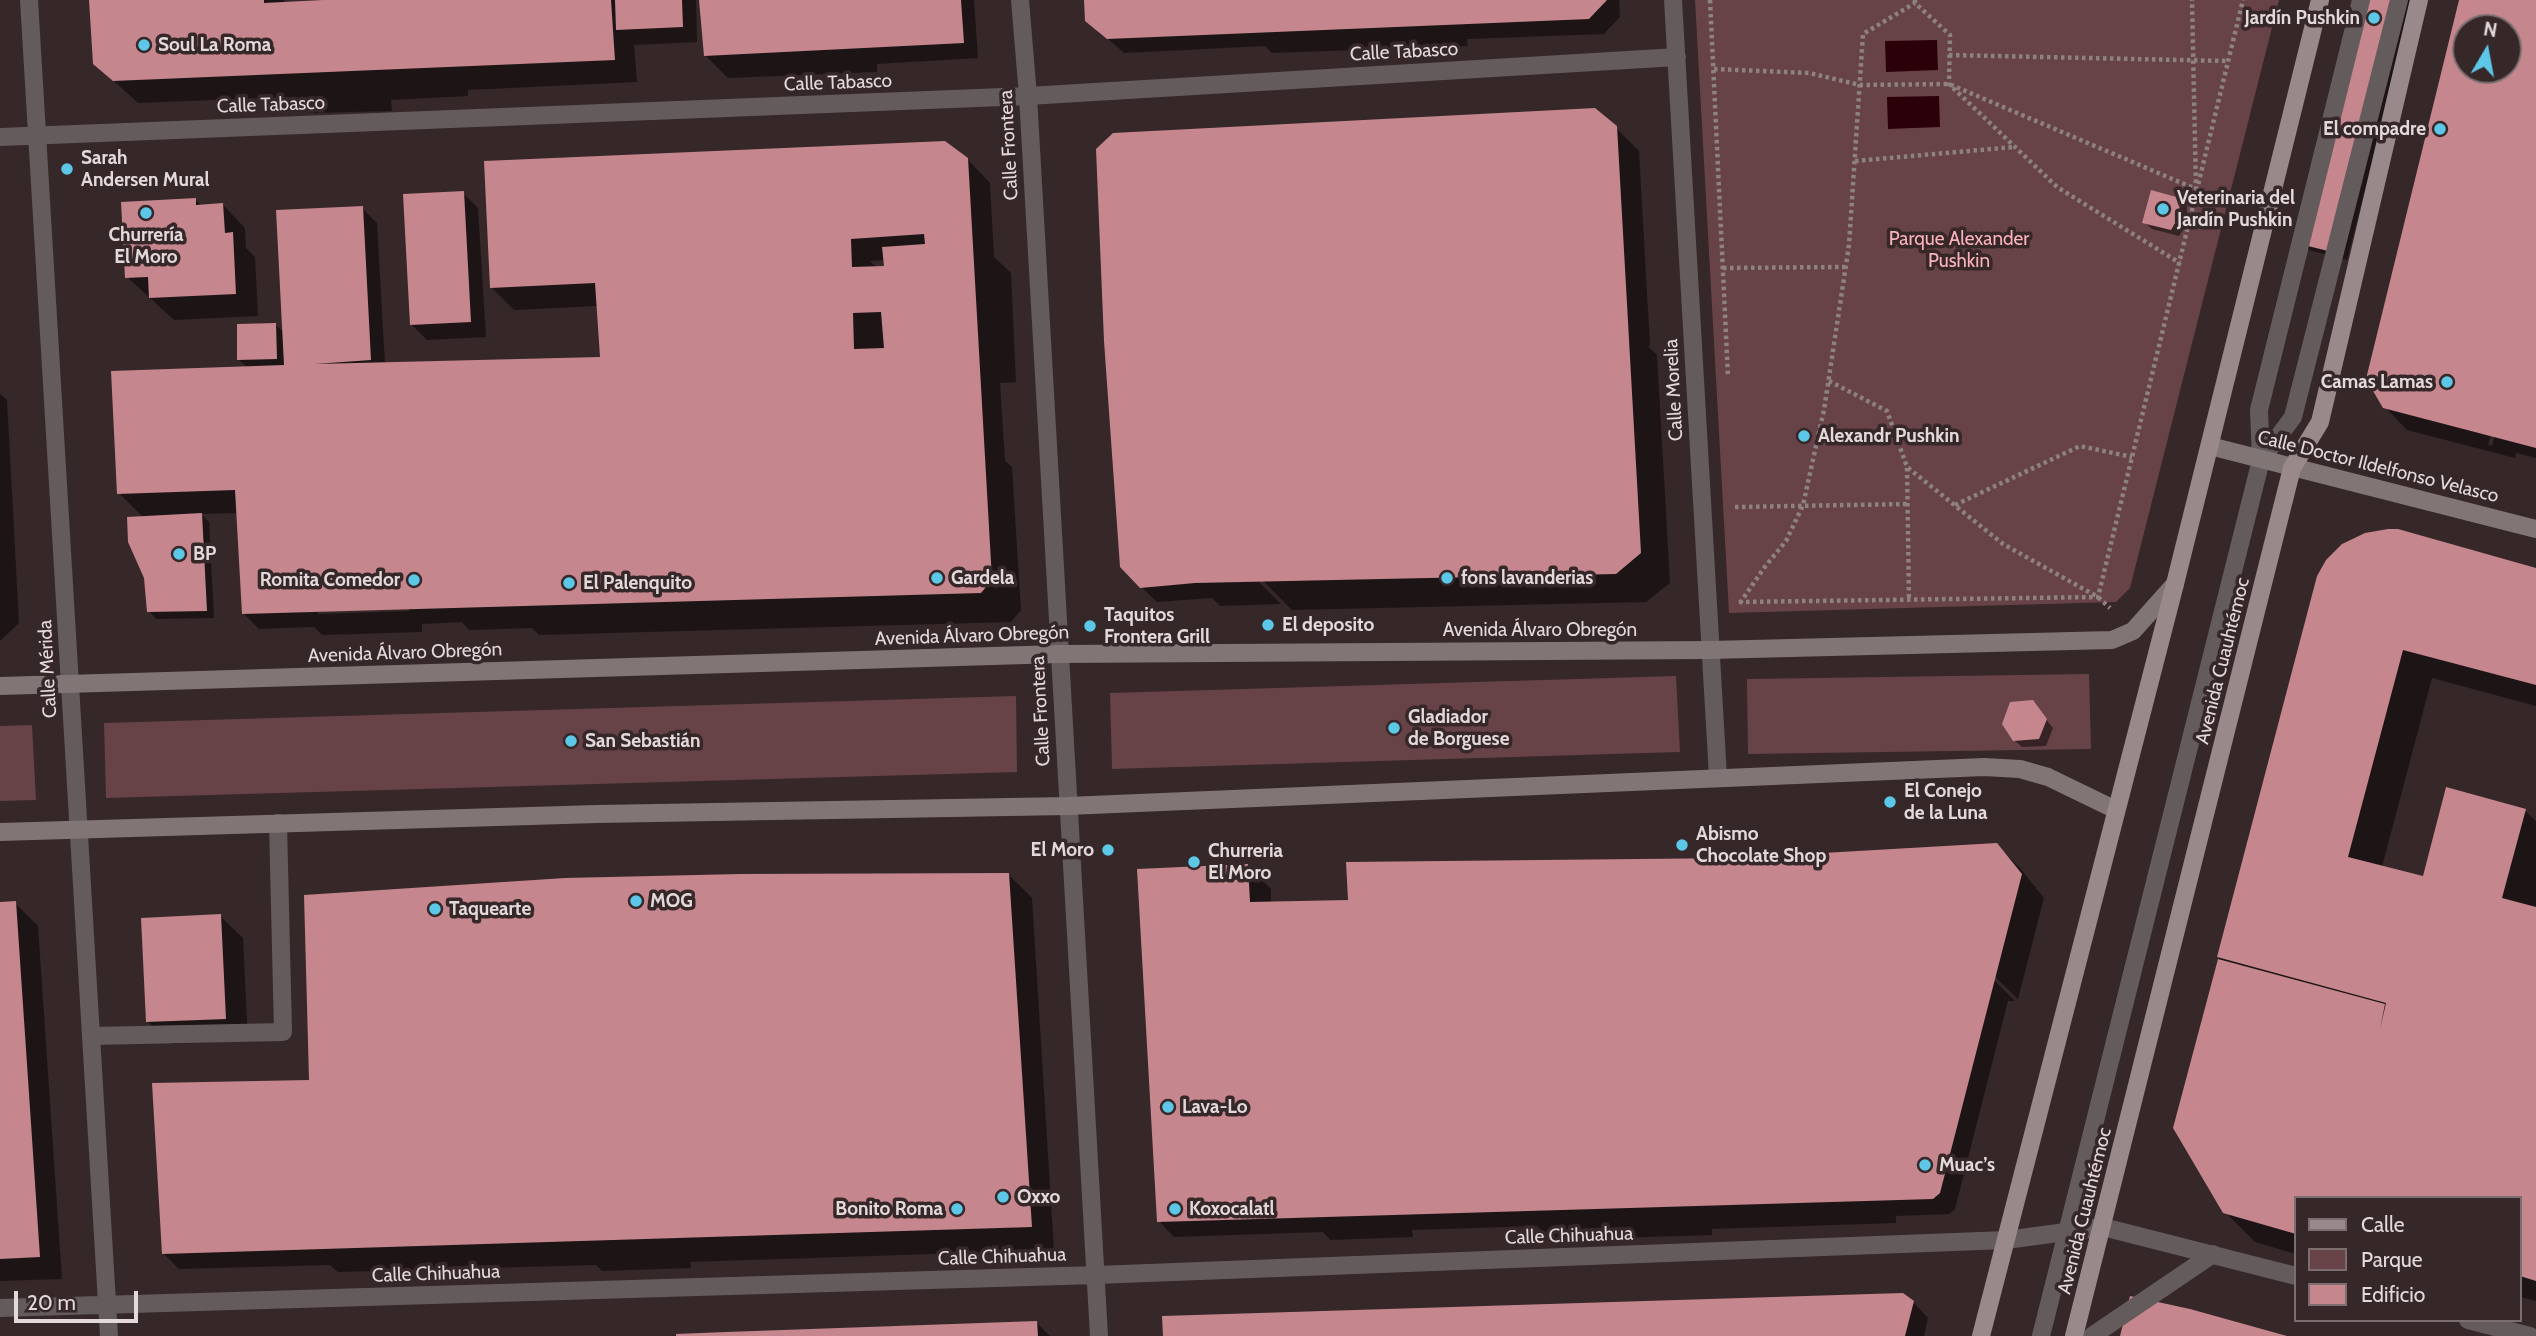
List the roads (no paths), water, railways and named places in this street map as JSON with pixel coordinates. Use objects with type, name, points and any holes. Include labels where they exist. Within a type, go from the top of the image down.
[{"type":"main road","points":[[1981,1336],[2210,446],[2320,0]]},
{"type":"main road","name":"Avenida Cuauhtémoc","points":[[2074,1336],[2292,468],[2320,422],[2419,0]]},
{"type":"main road","name":"Calle Doctor Ildelfonso Velasco","points":[[2210,446],[2536,529]]},
{"type":"main road","name":"Avenida Álvaro Obregón","points":[[0,686],[1059,654],[1710,650],[2112,640],[2133,631],[2175,583]]},
{"type":"main road","points":[[0,832],[597,814],[1068,806],[1984,766],[2020,769],[2048,776],[2116,810]]},
{"type":"street","name":"Calle Mérida","points":[[29,0],[109,1336]]},
{"type":"street","name":"Calle Frontera","points":[[1020,0],[1028,96],[1099,1336]]},
{"type":"street","name":"Calle Morelia","points":[[1673,0],[1718,777]]},
{"type":"street","points":[[2041,1336],[2261,460],[2259,410],[2361,0]]},
{"type":"street","points":[[2261,460],[2293,417],[2399,0]]},
{"type":"street","name":"Calle Tabasco","points":[[0,137],[1028,96],[1677,57]]},
{"type":"street","points":[[92,1036],[284,1032],[278,823]]},
{"type":"street","points":[[2103,1227],[2294,1275]]},
{"type":"street","name":"Calle Chihuahua","points":[[0,1308],[1096,1275],[2006,1240],[2103,1227]]},
{"type":"street","points":[[2092,1336],[2213,1254]]},
{"type":"street","points":[[2476,1322],[2530,1336]]},
{"type":"place","name":"Jardín Pushkin","points":[[2374,18]]},
{"type":"place","name":"Soul La Roma","points":[[144,45]]},
{"type":"place","name":"El compadre","points":[[2440,129]]},
{"type":"place","name":"Sarah Andersen Mural","points":[[67,169]]},
{"type":"place","name":"Veterinaria del Jardín Pushkin","points":[[2163,209]]},
{"type":"place","name":"Churrería El Moro","points":[[146,213]]},
{"type":"place","name":"Camas Lamas","points":[[2447,382]]},
{"type":"place","name":"Alexandr Pushkin","points":[[1804,436]]},
{"type":"place","name":"BP","points":[[179,554]]},
{"type":"place","name":"Gardela","points":[[937,578]]},
{"type":"place","name":"fons lavanderias","points":[[1447,578]]},
{"type":"place","name":"Romita Comedor","points":[[414,580]]},
{"type":"place","name":"El Palenquito","points":[[569,583]]},
{"type":"place","name":"El deposito","points":[[1268,625]]},
{"type":"place","name":"Taquitos Frontera Grill","points":[[1090,626]]},
{"type":"place","name":"Gladiador de Borguese","points":[[1394,728]]},
{"type":"place","name":"San Sebastián","points":[[571,741]]},
{"type":"place","name":"El Conejo de la Luna","points":[[1890,802]]},
{"type":"place","name":"Abismo Chocolate Shop","points":[[1682,845]]},
{"type":"place","name":"El Moro","points":[[1108,850]]},
{"type":"place","name":"Churreria El Moro","points":[[1194,862]]},
{"type":"place","name":"MOG","points":[[636,901]]},
{"type":"place","name":"Taquearte","points":[[435,909]]},
{"type":"place","name":"Lava-Lo","points":[[1168,1107]]},
{"type":"place","name":"Muac’s","points":[[1925,1165]]},
{"type":"place","name":"Oxxo","points":[[1003,1197]]},
{"type":"place","name":"Bonito Roma","points":[[957,1209]]},
{"type":"place","name":"Koxocalatl","points":[[1175,1209]]},
{"type":"park label","name":"Parque Alexander Pushkin","points":[[1959,250]]}]
